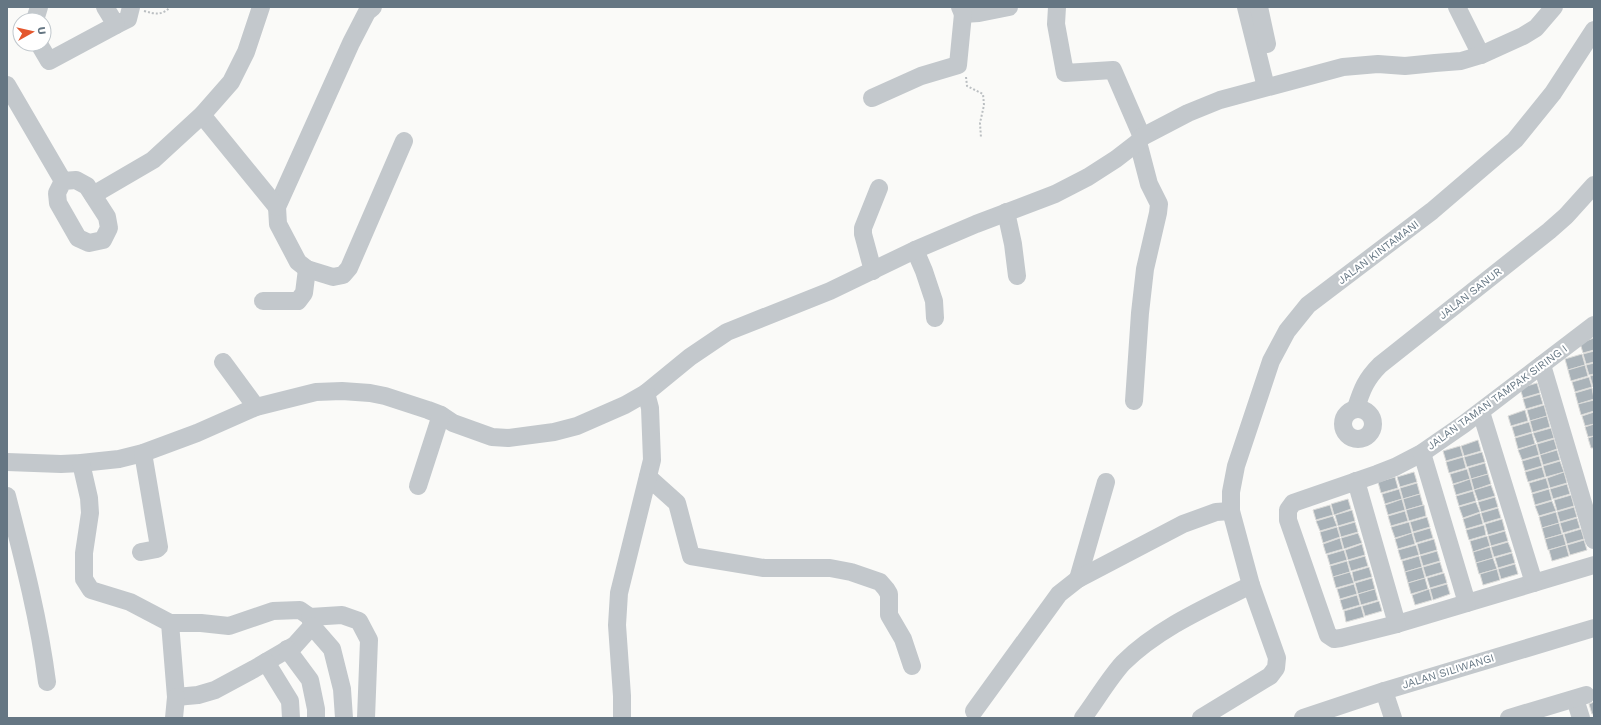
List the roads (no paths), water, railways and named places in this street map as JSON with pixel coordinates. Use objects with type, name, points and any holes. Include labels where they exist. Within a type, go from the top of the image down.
[{"type":"street","points":[[104,7],[116,25]]},
{"type":"street","points":[[93,195],[153,160],[202,115],[231,82],[246,52],[261,7]]},
{"type":"street","points":[[373,7],[367,12],[351,43],[277,207],[278,224],[298,262],[307,268],[333,277],[343,275],[349,268],[404,141]]},
{"type":"street","points":[[872,98],[921,76],[958,65],[962,10],[979,14],[1008,7]]},
{"type":"street","points":[[1057,7],[1056,24],[1065,73],[1113,70],[1140,140],[1149,184],[1159,204],[1145,269],[1140,313],[1134,401]]},
{"type":"street","points":[[1246,7],[1271,86]]},
{"type":"street","points":[[1259,7],[1271,86]]},
{"type":"street","points":[[1457,7],[1481,55]]},
{"type":"street","points":[[7,462],[61,464],[119,459],[143,453],[197,433],[256,407],[316,392],[342,391],[370,393],[385,396],[441,415],[453,423],[492,437],[508,438],[554,432],[577,426],[625,405],[646,393],[690,356],[727,332],[830,291],[915,250],[1006,212],[1055,194],[1110,162],[1140,140],[1188,113],[1220,100],[1344,67],[1378,64],[1405,66],[1461,61],[1481,55],[1523,36],[1536,28],[1554,7]]},
{"type":"street","points":[[44,52],[49,61],[128,19],[131,8]]},
{"type":"street","name":"JALAN KINTAMANI","points":[[1201,718],[1270,676],[1276,668],[1277,658],[1251,585],[1231,511],[1231,492],[1236,466],[1271,361],[1287,331],[1308,305],[1432,211],[1515,140],[1553,93],[1594,30]]},
{"type":"street","points":[[7,85],[63,181]]},
{"type":"street","points":[[202,115],[277,207]]},
{"type":"street","points":[[76,180],[87,186],[106,217],[109,228],[103,240],[89,243],[78,238],[58,203],[57,193],[63,181],[76,180]]},
{"type":"street","name":"JALAN SANUR","points":[[1356,408],[1362,389],[1370,376],[1380,365],[1549,231],[1566,216],[1594,185]]},
{"type":"street","points":[[873,271],[863,234],[863,228],[879,188]]},
{"type":"street","points":[[1006,212],[1013,244],[1017,276]]},
{"type":"street","points":[[915,250],[934,301],[935,318]]},
{"type":"street","points":[[263,301],[298,300],[304,294],[307,268]]},
{"type":"street","name":"JALAN TAMAN TAMPAK SIRING I","points":[[1397,624],[1341,638],[1334,639],[1328,636],[1288,520],[1288,510],[1293,503],[1395,467],[1422,453],[1481,412],[1594,325]]},
{"type":"street","points":[[223,362],[256,407]]},
{"type":"street","points":[[1542,365],[1594,540]]},
{"type":"street","points":[[622,718],[617,625],[619,593],[652,460],[650,408],[646,393]]},
{"type":"street","points":[[1481,412],[1534,583]]},
{"type":"street","points":[[418,486],[441,415]]},
{"type":"street","points":[[140,552],[157,549],[159,547],[143,453]]},
{"type":"street","points":[[1422,453],[1467,603]]},
{"type":"street","points":[[81,462],[89,498],[90,513],[84,553],[84,579],[91,590],[130,602],[170,623],[201,623],[230,626],[273,611],[300,610],[311,621],[332,649],[342,689],[344,718]]},
{"type":"street","points":[[648,476],[677,503],[691,556],[764,568],[830,568],[851,572],[880,582],[889,594],[889,615],[903,639],[912,666]]},
{"type":"street","points":[[1356,481],[1397,624],[1594,565]]},
{"type":"street","points":[[1078,579],[1106,482]]},
{"type":"street","points":[[7,496],[36,610],[47,682]]},
{"type":"street","points":[[974,711],[1059,594],[1078,579],[1182,524],[1216,512],[1231,511]]},
{"type":"street","points":[[1083,718],[1122,665],[1140,648],[1188,617],[1251,585]]},
{"type":"street","points":[[176,697],[198,695],[215,690],[295,645],[311,621],[342,614],[359,621],[369,640],[366,718]]},
{"type":"street","points":[[170,623],[176,697],[174,718]]},
{"type":"street","name":"JALAN SILIWANGI","points":[[1304,718],[1384,691],[1594,628]]},
{"type":"street","points":[[287,649],[310,680],[316,709],[316,718]]},
{"type":"street","points":[[266,662],[290,701],[291,718]]},
{"type":"street","points":[[1384,691],[1393,718]]},
{"type":"street","points":[[1510,718],[1580,697],[1581,718]]}]
